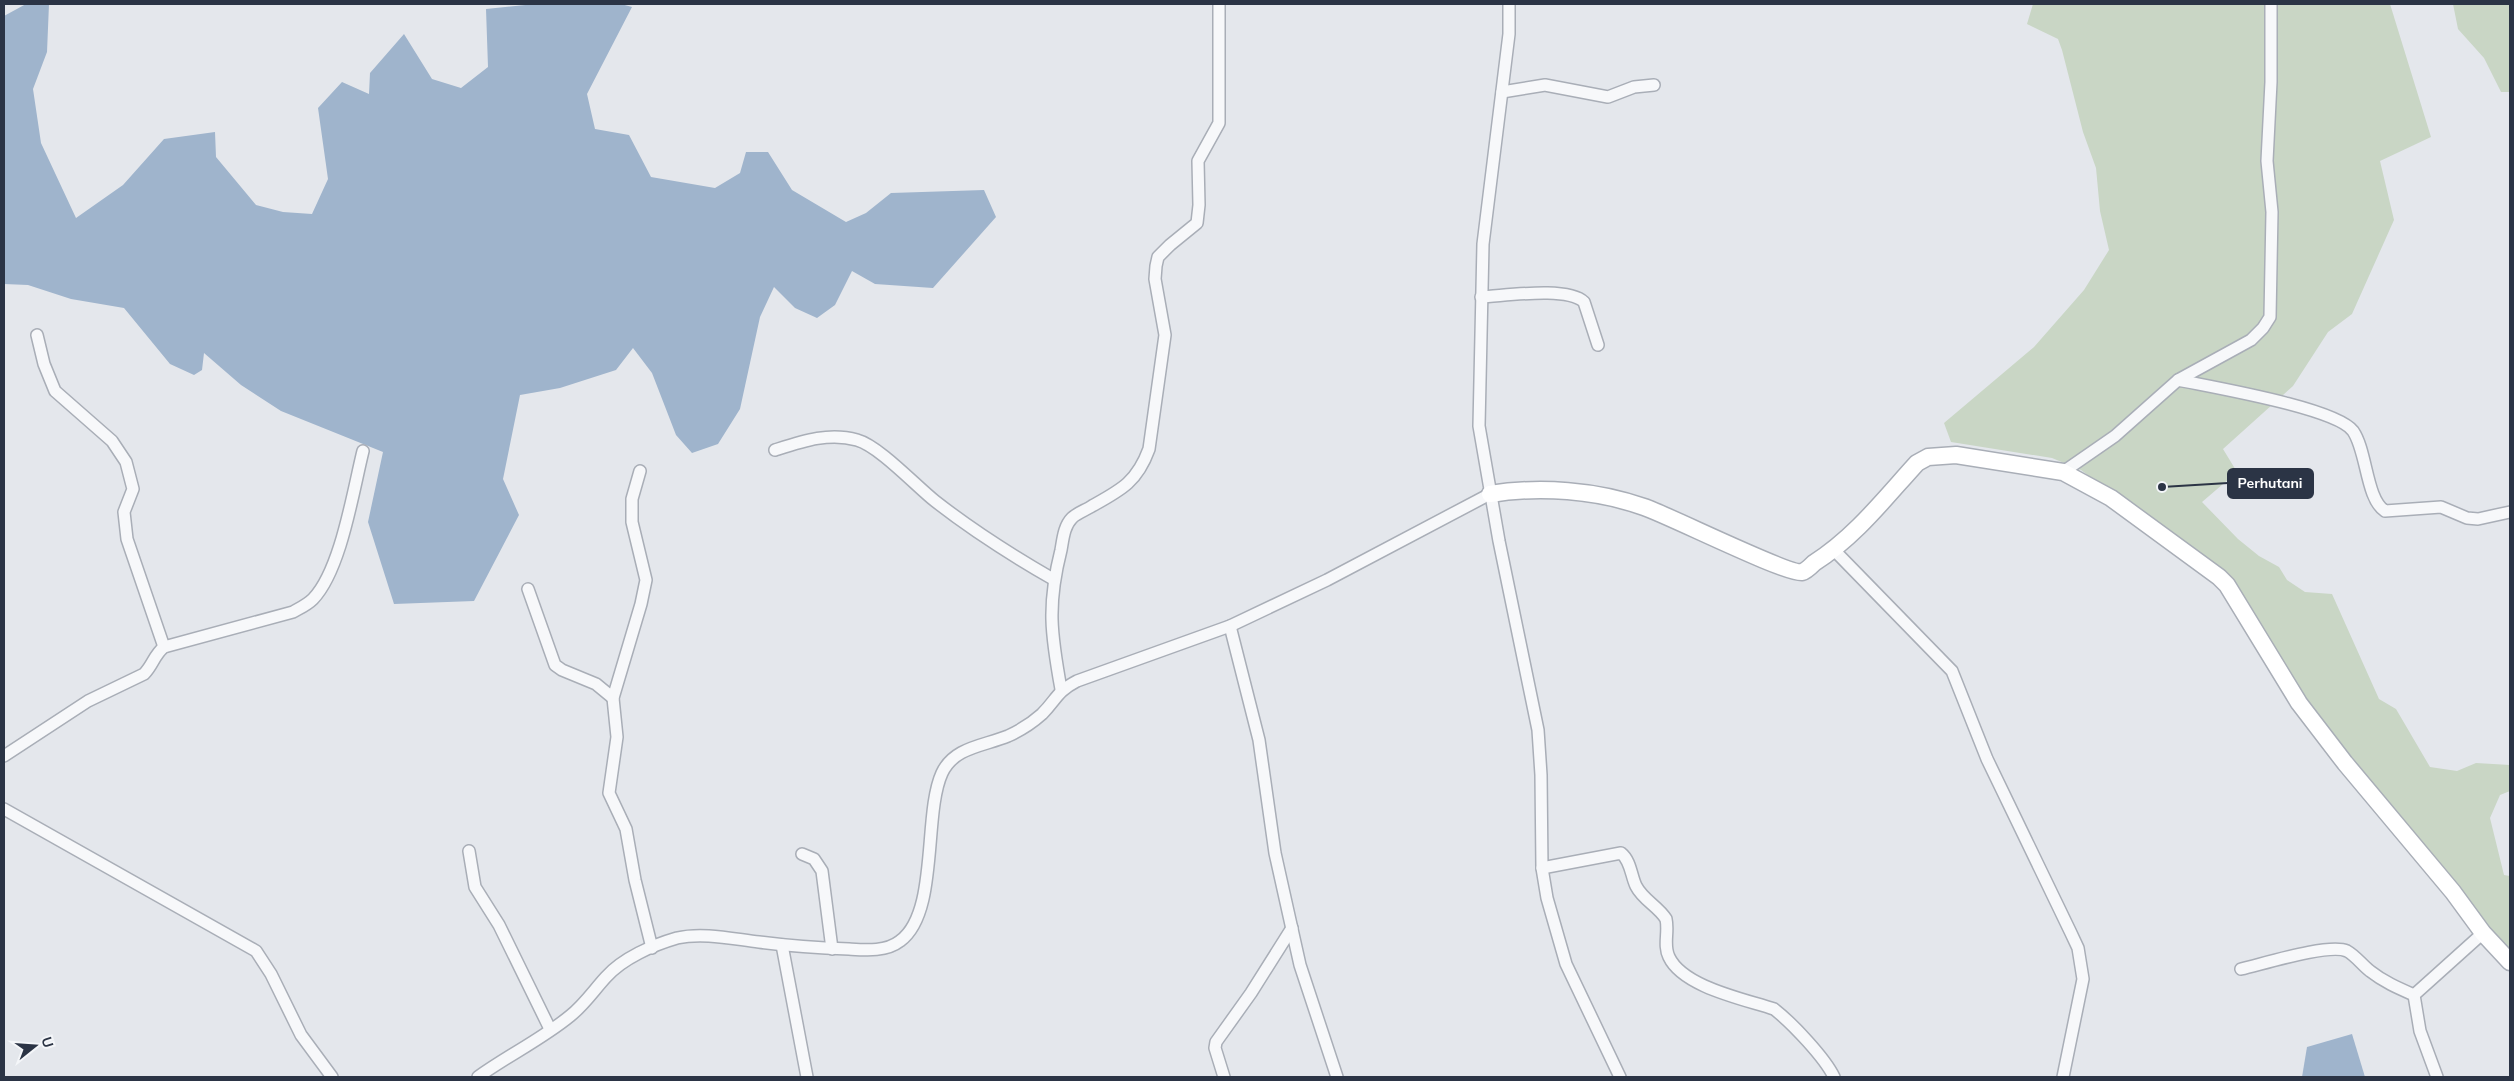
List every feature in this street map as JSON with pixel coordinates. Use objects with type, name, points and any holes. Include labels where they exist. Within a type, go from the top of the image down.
[{"type":"street","points":[[1061,689],[1052,641],[1050,603],[1053,579],[1066,526],[1072,518],[1119,491],[1132,481],[1138,473],[1149,449],[1166,335],[1156,280],[1156,266],[1158,257],[1197,223],[1198,161],[1219,123],[1219,4]]},
{"type":"street","points":[[1509,4],[1509,34],[1483,244],[1479,426],[1490,494],[1538,730],[1541,774],[1542,868],[1555,932],[1580,998],[1620,1077]]},
{"type":"street","points":[[2063,472],[2115,436],[2178,380],[2251,340],[2270,318],[2272,212],[2267,161],[2271,82],[2271,4]]},
{"type":"street","points":[[1502,92],[1545,84],[1608,97],[1634,87],[1654,85]]},
{"type":"street","points":[[1481,298],[1553,294],[1579,297],[1584,302],[1598,345]]},
{"type":"street","points":[[37,335],[44,364],[55,391],[112,441],[126,462],[133,489],[124,512],[127,538],[164,647]]},
{"type":"street","points":[[2178,380],[2308,409],[2347,425],[2359,444],[2375,499],[2385,511],[2441,507],[2466,518],[2478,519],[2510,512]]},
{"type":"street","points":[[775,450],[822,436],[836,436],[868,444],[936,502],[1015,557],[1053,579]]},
{"type":"street","points":[[4,756],[88,701],[144,674],[150,668],[156,653],[164,647],[293,612],[314,598],[324,582],[338,550],[363,451]]},
{"type":"street","points":[[478,1077],[583,1005],[607,975],[629,959],[678,938],[704,936],[782,945],[871,950],[890,946],[900,941],[909,932],[919,912],[927,878],[936,795],[942,773],[950,760],[964,750],[1008,736],[1029,724],[1042,714],[1061,689],[1077,681],[1230,626],[1327,580],[1490,494],[1526,490],[1602,496],[1643,507],[1792,571],[1802,572],[1834,550],[1917,463],[1928,457],[1956,455],[2063,472],[2111,498],[2227,585],[2299,702],[2345,763],[2453,892],[2483,933],[2510,962]]},
{"type":"street","points":[[640,471],[632,499],[632,522],[646,580],[641,604],[613,698],[617,737],[609,793],[626,829],[635,880],[652,948]]},
{"type":"street","points":[[1834,550],[1952,672],[1987,759],[2074,939],[2084,979],[2063,1077]]},
{"type":"street","points":[[528,589],[555,664],[562,670],[596,684],[613,698]]},
{"type":"street","points":[[1230,626],[1259,740],[1275,854],[1300,965],[1337,1077]]},
{"type":"street","points":[[4,809],[256,951],[271,974],[301,1035],[332,1077]]},
{"type":"street","points":[[469,851],[475,888],[499,925],[550,1029]]},
{"type":"street","points":[[1542,868],[1621,853],[1626,857],[1636,886],[1644,899],[1666,919],[1666,946],[1669,957],[1677,970],[1691,980],[1774,1009],[1784,1017],[1826,1063],[1834,1077]]},
{"type":"street","points":[[802,854],[814,859],[822,871],[832,949]]},
{"type":"street","points":[[1224,1077],[1215,1048],[1216,1042],[1251,993],[1292,928]]},
{"type":"street","points":[[2414,994],[2483,933]]},
{"type":"street","points":[[782,945],[807,1077]]},
{"type":"street","points":[[2241,970],[2319,950],[2339,948],[2357,958],[2388,983],[2414,994]]},
{"type":"street","points":[[2414,994],[2420,1031],[2437,1077]]},
{"type":"green space","points":[[2033,4],[2390,4],[2431,137],[2380,161],[2394,220],[2352,314],[2328,332],[2293,386],[2223,449],[2237,472],[2202,502],[2238,539],[2259,556],[2279,567],[2287,580],[2305,592],[2332,594],[2379,699],[2396,709],[2430,767],[2457,771],[2476,763],[2510,765],[2510,791],[2500,795],[2490,818],[2504,875],[2510,876],[2510,951],[2493,935],[2303,699],[2232,584],[2081,470],[2052,458],[1951,442],[1944,423],[2034,347],[2084,290],[2109,250],[2100,211],[2096,168],[2083,132],[2062,50],[2058,39],[2027,24]]},
{"type":"green space","points":[[2453,4],[2510,4],[2510,92],[2501,92],[2484,58],[2458,29]]},
{"type":"water","points":[[26,4],[49,4],[47,52],[33,89],[41,143],[76,218],[123,185],[164,139],[215,132],[216,157],[256,205],[283,212],[312,214],[328,179],[318,108],[342,82],[369,94],[370,73],[404,34],[432,79],[461,88],[488,67],[486,9],[535,4],[621,4],[632,7],[587,94],[595,129],[629,135],[651,177],[715,188],[740,173],[746,152],[768,152],[792,190],[846,222],[866,213],[891,193],[984,190],[996,217],[933,288],[875,284],[852,271],[835,305],[817,318],[795,308],[774,287],[760,317],[740,409],[718,444],[692,453],[676,435],[652,373],[633,348],[616,370],[560,388],[520,395],[503,479],[519,515],[474,601],[394,604],[368,522],[383,452],[281,411],[241,385],[204,353],[202,370],[194,375],[170,364],[124,308],[71,299],[28,285],[4,284],[4,16]]},
{"type":"water","points":[[2352,1034],[2365,1077],[2302,1077],[2307,1047]]},
{"type":"place","name":"Perhutani","points":[[2162,487]]}]
